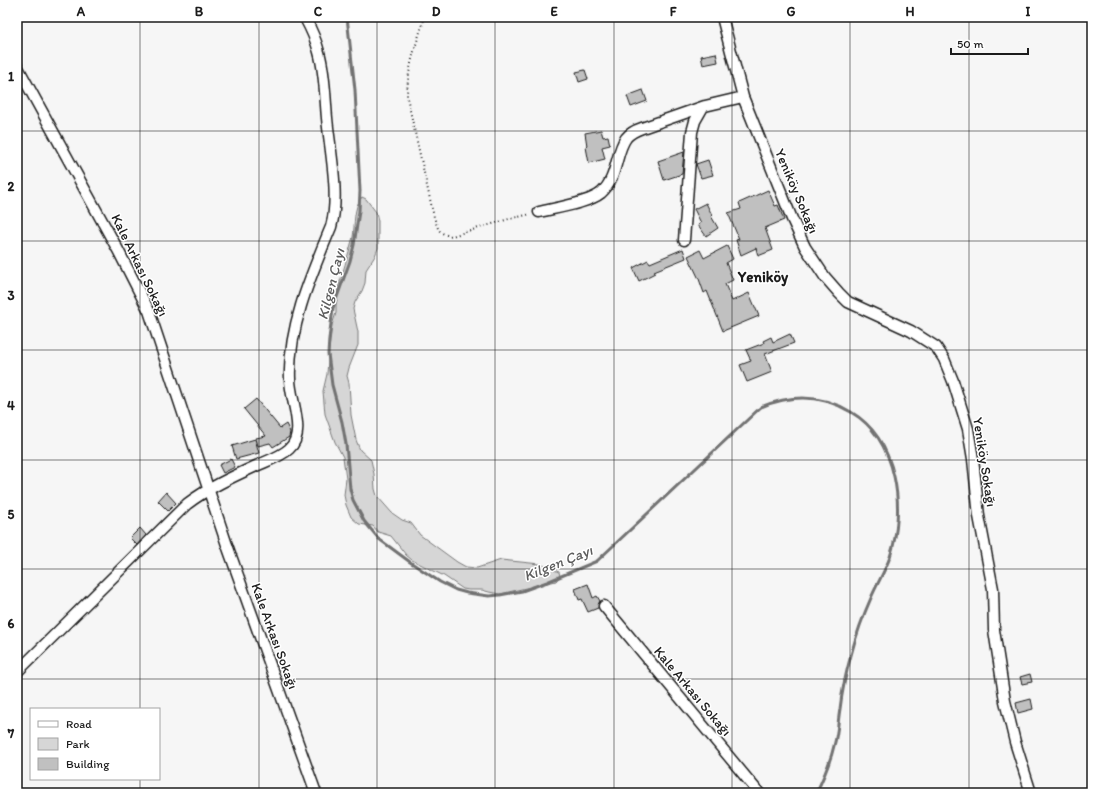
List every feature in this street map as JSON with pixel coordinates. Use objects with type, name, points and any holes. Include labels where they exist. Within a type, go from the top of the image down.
[{"type":"street","name":"Yeniköy Sokağı","points":[[722,17],[743,97],[792,219],[805,247],[825,277],[838,293],[848,302],[911,331],[936,347],[944,359],[968,429],[980,522],[993,589],[994,630],[998,659],[1009,719],[1031,793]]},
{"type":"street","points":[[17,672],[175,514],[209,488],[276,457],[289,449],[295,440],[298,432],[291,395],[291,352],[301,304],[331,227],[334,208],[334,182],[323,74],[319,52],[312,31],[305,18]]},
{"type":"street","name":"Kale Arkası Sokağı","points":[[17,66],[104,223],[150,311],[230,552],[316,793]]},
{"type":"street","points":[[539,212],[584,201],[594,198],[600,194],[607,187],[611,179],[622,145],[627,137],[642,128],[703,106],[743,97]]},
{"type":"street","points":[[684,240],[692,132],[695,121],[703,106]]},
{"type":"street","name":"Kale Arkası Sokağı","points":[[604,606],[760,793]]},
{"type":"path","points":[[425,17],[412,56],[407,87],[407,97],[434,217],[440,232],[442,235],[452,236],[509,219],[539,212]]},
{"type":"green space","points":[[362,197],[366,199],[376,212],[378,221],[378,248],[366,270],[365,283],[353,309],[358,332],[358,345],[347,376],[349,383],[351,415],[356,440],[360,450],[371,460],[377,496],[392,513],[402,520],[411,523],[420,535],[466,567],[477,568],[501,560],[540,564],[559,572],[560,576],[556,581],[500,594],[482,590],[463,589],[444,576],[412,560],[406,555],[391,536],[378,532],[373,526],[359,524],[351,517],[344,495],[346,479],[343,457],[335,442],[325,414],[323,391],[327,374],[332,325],[336,313],[337,292],[353,237],[357,206]]},
{"type":"building","points":[[716,53],[718,62],[703,65],[701,56]]},
{"type":"building","points":[[585,70],[588,79],[579,82],[576,72]]},
{"type":"building","points":[[643,90],[647,101],[631,107],[627,96]]},
{"type":"building","points":[[601,130],[603,137],[608,136],[610,145],[602,147],[605,159],[589,163],[585,133]]},
{"type":"building","points":[[684,152],[682,174],[664,180],[658,161]]},
{"type":"building","points":[[708,160],[713,175],[701,178],[696,164]]},
{"type":"building","points":[[768,190],[775,206],[778,205],[784,220],[765,228],[773,250],[758,256],[756,248],[741,255],[736,240],[739,239],[728,213],[741,209],[739,203]]},
{"type":"building","points":[[706,203],[718,228],[706,236],[698,225],[701,223],[694,209]]},
{"type":"building","points":[[727,246],[733,259],[726,263],[733,280],[725,284],[732,301],[749,293],[759,316],[723,331],[707,291],[704,293],[688,256],[700,250],[704,258]]},
{"type":"building","points":[[683,249],[686,258],[654,271],[655,273],[639,281],[633,268],[648,260],[650,263]]},
{"type":"building","points":[[790,334],[794,343],[765,354],[772,372],[747,382],[740,365],[751,361],[746,350],[764,343],[763,341],[771,337],[773,342]]},
{"type":"building","points":[[256,399],[280,428],[286,424],[290,432],[289,437],[273,447],[270,443],[258,446],[256,438],[266,436],[244,409]]},
{"type":"building","points":[[255,439],[259,453],[236,459],[232,446]]},
{"type":"building","points":[[231,459],[235,467],[223,473],[219,465]]},
{"type":"building","points":[[166,492],[176,503],[168,511],[158,501]]},
{"type":"building","points":[[140,528],[146,535],[137,545],[130,538]]},
{"type":"building","points":[[588,584],[593,598],[597,596],[600,601],[598,608],[588,612],[582,599],[579,600],[575,589]]},
{"type":"building","points":[[1030,674],[1032,682],[1022,684],[1020,677]]},
{"type":"building","points":[[1031,699],[1033,709],[1018,713],[1016,703]]},
{"type":"waterway","name":"Kilgen Çayı","points":[[347,17],[355,90],[360,191],[359,211],[350,261],[333,308],[328,354],[332,385],[346,444],[350,489],[353,500],[364,521],[379,539],[440,582],[456,590],[489,596],[522,591],[597,561],[761,407],[784,400],[807,398],[829,402],[851,412],[867,424],[879,440],[888,458],[894,477],[897,497],[897,518],[895,538],[890,557],[868,605],[847,668],[837,734],[827,768],[816,793]]},
{"type":"district","name":"Yeniköy","points":[[763,277]]}]
